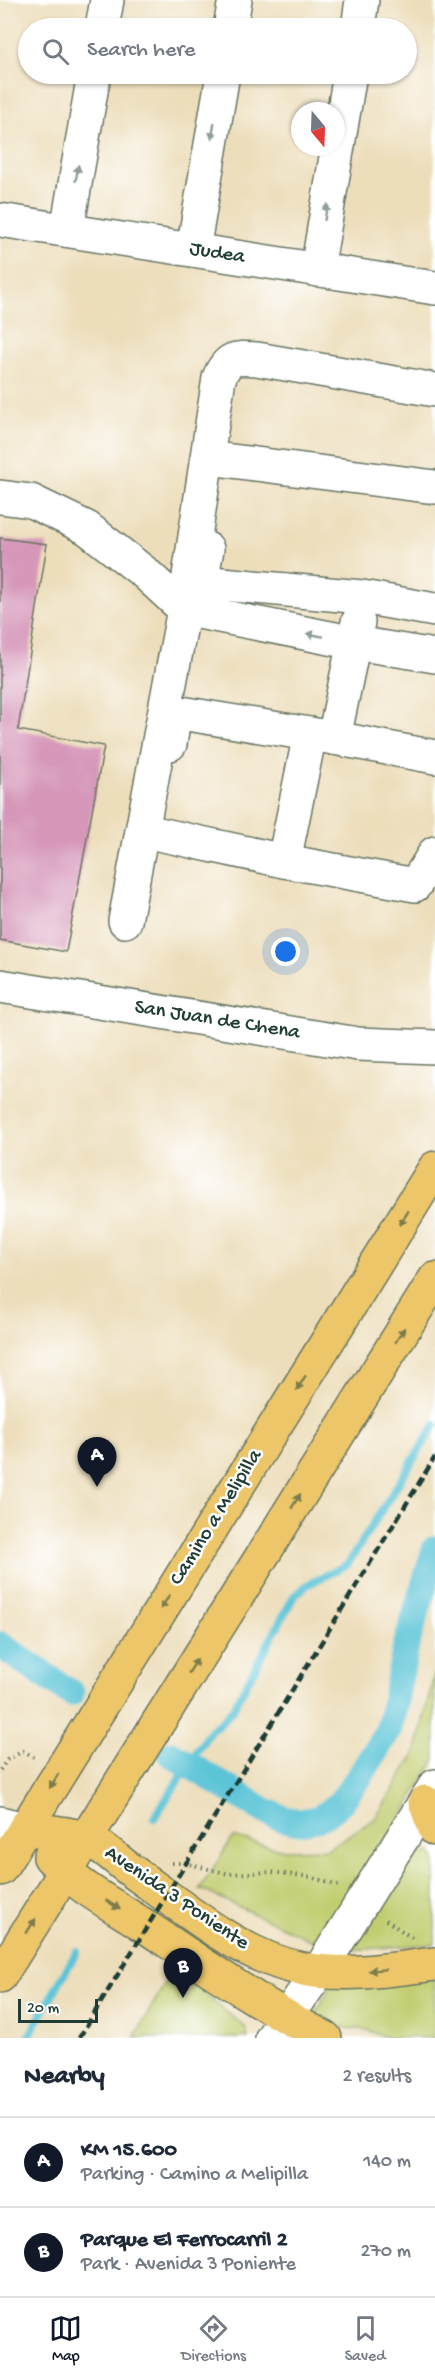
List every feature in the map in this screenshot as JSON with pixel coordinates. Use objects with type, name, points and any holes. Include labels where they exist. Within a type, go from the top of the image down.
[{"type":"main road","name":"Camino a Melipilla","points":[[0,1869],[13,1826],[83,1732],[435,1168]]},
{"type":"main road","points":[[0,1976],[435,1279]]},
{"type":"main road","name":"Avenida 3 Poniente","points":[[13,1826],[85,1838],[210,1926],[243,1946],[285,1964],[319,1971],[366,1971],[435,1964]]},
{"type":"main road","name":"Avenida 3 Poniente","points":[[13,1826],[64,1873],[278,2028],[325,2038]]},
{"type":"street","points":[[104,18],[107,0]]},
{"type":"street","points":[[232,18],[235,0]]},
{"type":"street","points":[[359,18],[362,0]]},
{"type":"street","points":[[67,230],[92,84]]},
{"type":"street","points":[[193,250],[221,84]]},
{"type":"street","points":[[317,270],[348,84]]},
{"type":"street","name":"Judea","points":[[0,220],[435,288]]},
{"type":"street","points":[[435,390],[242,358],[230,360],[226,364],[219,378],[184,609],[166,695],[132,924],[154,833],[175,712],[328,730],[435,734]]},
{"type":"street","points":[[242,358],[201,582],[362,597],[435,610]]},
{"type":"street","points":[[224,460],[435,487]]},
{"type":"street","points":[[0,497],[30,501],[87,528],[145,573],[184,609],[355,643],[435,656]]},
{"type":"street","points":[[284,861],[355,643],[362,597]]},
{"type":"street","points":[[166,695],[328,730],[435,757]]},
{"type":"street","points":[[154,833],[284,861],[414,885],[435,853]]},
{"type":"street","name":"San Juan de Chena","points":[[0,986],[358,1044],[435,1047]]},
{"type":"street","points":[[278,2028],[319,1971],[374,1912],[432,1806]]},
{"type":"path","points":[[0,1770],[8,1761]]},
{"type":"path","points":[[163,1857],[172,1863],[185,1863],[230,1874],[272,1872],[311,1877],[337,1885],[374,1912]]},
{"type":"green space","points":[[435,1672],[435,1760],[335,1928],[313,1941],[200,1889],[233,1837],[284,1850],[327,1849],[375,1819],[415,1754]]},
{"type":"green space","points":[[416,1852],[431,1853],[435,1857],[435,1944],[352,1950],[404,1861]]},
{"type":"green space","points":[[173,1969],[245,2027],[248,2038],[134,2038]]},
{"type":"green space","points":[[435,1972],[435,2038],[388,2038],[367,2030],[345,2028],[312,2018],[334,1981]]},
{"type":"building","points":[[0,538],[47,544],[18,730],[104,746],[66,952],[0,940]]},
{"type":"waterway","points":[[154,1818],[211,1730],[225,1719],[234,1707],[294,1596],[307,1585],[348,1564],[435,1425]]},
{"type":"waterway","points":[[171,1754],[265,1811],[284,1819],[300,1822],[317,1819],[328,1813],[340,1803],[360,1776],[389,1729],[406,1646],[435,1549]]},
{"type":"waterway","points":[[0,1645],[71,1693]]},
{"type":"waterway","points":[[28,2038],[77,1951]]},
{"type":"railway","points":[[79,2038],[435,1457]]},
{"type":"place","name":"KM 15.600","points":[[97,1487]]},
{"type":"place","name":"Parque El Ferrocarril 2","points":[[183,1998]]}]
